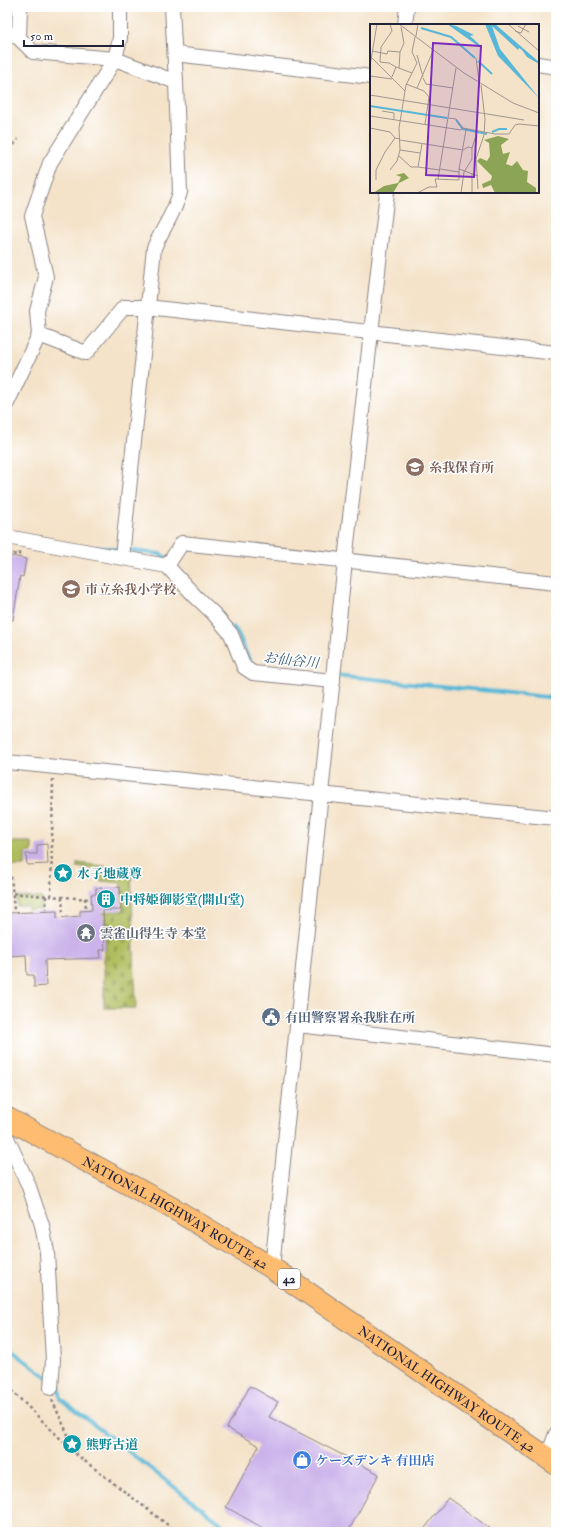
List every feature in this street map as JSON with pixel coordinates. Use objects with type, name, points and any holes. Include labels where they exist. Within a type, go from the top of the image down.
[{"type":"highway","name":"NATIONAL HIGHWAY ROUTE 42","points":[[7,1118],[174,1209],[272,1268],[552,1461]]},
{"type":"street","points":[[20,7],[13,35],[33,52],[116,60],[176,82]]},
{"type":"street","points":[[7,403],[39,335],[37,311],[46,277],[32,216],[50,163],[116,60],[120,38],[120,7]]},
{"type":"street","points":[[122,557],[154,248],[160,233],[177,207],[180,192],[172,7]]},
{"type":"street","points":[[405,24],[407,7]]},
{"type":"street","points":[[175,54],[370,77]]},
{"type":"street","points":[[539,64],[556,67]]},
{"type":"street","points":[[272,1268],[345,561],[387,193]]},
{"type":"street","points":[[39,335],[86,353],[124,307],[148,307],[372,334],[556,353]]},
{"type":"street","points":[[7,537],[167,566],[213,613],[231,634],[244,667],[253,673],[333,681]]},
{"type":"street","points":[[167,566],[182,543],[556,582]]},
{"type":"street","points":[[7,762],[556,818]]},
{"type":"street","points":[[298,1025],[556,1055]]},
{"type":"street","points":[[7,1138],[28,1184],[42,1225],[47,1252],[53,1360],[51,1388]]},
{"type":"street","points":[[552,1461],[556,1434]]},
{"type":"path","points":[[7,155],[18,139]]},
{"type":"path","points":[[7,553],[19,555]]},
{"type":"path","points":[[51,896],[54,767]]},
{"type":"path","points":[[8,858],[8,874],[11,875],[14,910]]},
{"type":"path","points":[[7,893],[90,899]]},
{"type":"path","points":[[46,896],[46,909]]},
{"type":"path","points":[[62,897],[63,915]]},
{"type":"path","points":[[86,898],[86,909]]},
{"type":"path","points":[[7,1386],[77,1455],[177,1532]]},
{"type":"path","points":[[51,1388],[52,1400],[75,1446],[77,1455]]},
{"type":"green space","points":[[7,842],[32,842],[32,852],[25,853],[25,866],[7,866]]},
{"type":"green space","points":[[77,863],[131,869],[136,1008],[104,1008],[104,951],[106,951],[104,912],[123,911],[121,883],[100,881],[100,870],[77,867]]},
{"type":"green space","points":[[17,897],[42,898],[42,909],[28,910],[28,906],[17,906]]},
{"type":"building","points":[[7,555],[26,559],[23,577],[20,576],[13,620],[7,620]]},
{"type":"building","points":[[47,844],[48,864],[27,865],[26,854],[37,854],[37,845]]},
{"type":"building","points":[[120,887],[121,910],[103,910],[105,950],[100,950],[101,958],[45,960],[46,986],[34,987],[34,975],[27,975],[26,955],[7,956],[7,913],[57,911],[57,918],[80,916],[80,911],[92,910],[91,894],[96,894],[96,888]]},
{"type":"building","name":"ケーズデンキ 有田店","points":[[250,1386],[278,1402],[269,1417],[379,1474],[348,1532],[270,1532],[226,1507],[259,1446],[227,1428]]},
{"type":"building","points":[[448,1498],[495,1532],[422,1532]]},
{"type":"waterway","name":"お仙谷川","points":[[98,547],[160,554],[169,560]]},
{"type":"waterway","name":"お仙谷川","points":[[233,627],[237,631],[250,662],[254,666]]},
{"type":"waterway","name":"お仙谷川","points":[[335,675],[556,698]]},
{"type":"waterway","points":[[7,1347],[48,1378]]},
{"type":"waterway","points":[[57,1385],[59,1386],[61,1399],[232,1532]]},
{"type":"place","name":"糸我保育所","points":[[415,467]]},
{"type":"place","name":"市立糸我小学校","points":[[71,589]]},
{"type":"place","name":"水子地蔵尊","points":[[63,873]]},
{"type":"place","name":"中将姫御影堂(開山堂)","points":[[106,899]]},
{"type":"place","name":"雲雀山得生寺 本堂","points":[[86,933]]},
{"type":"place","name":"有田警察署糸我駐在所","points":[[271,1017]]},
{"type":"place","name":"熊野古道","points":[[72,1444]]},
{"type":"place","name":"ケーズデンキ 有田店","points":[[302,1460]]}]
